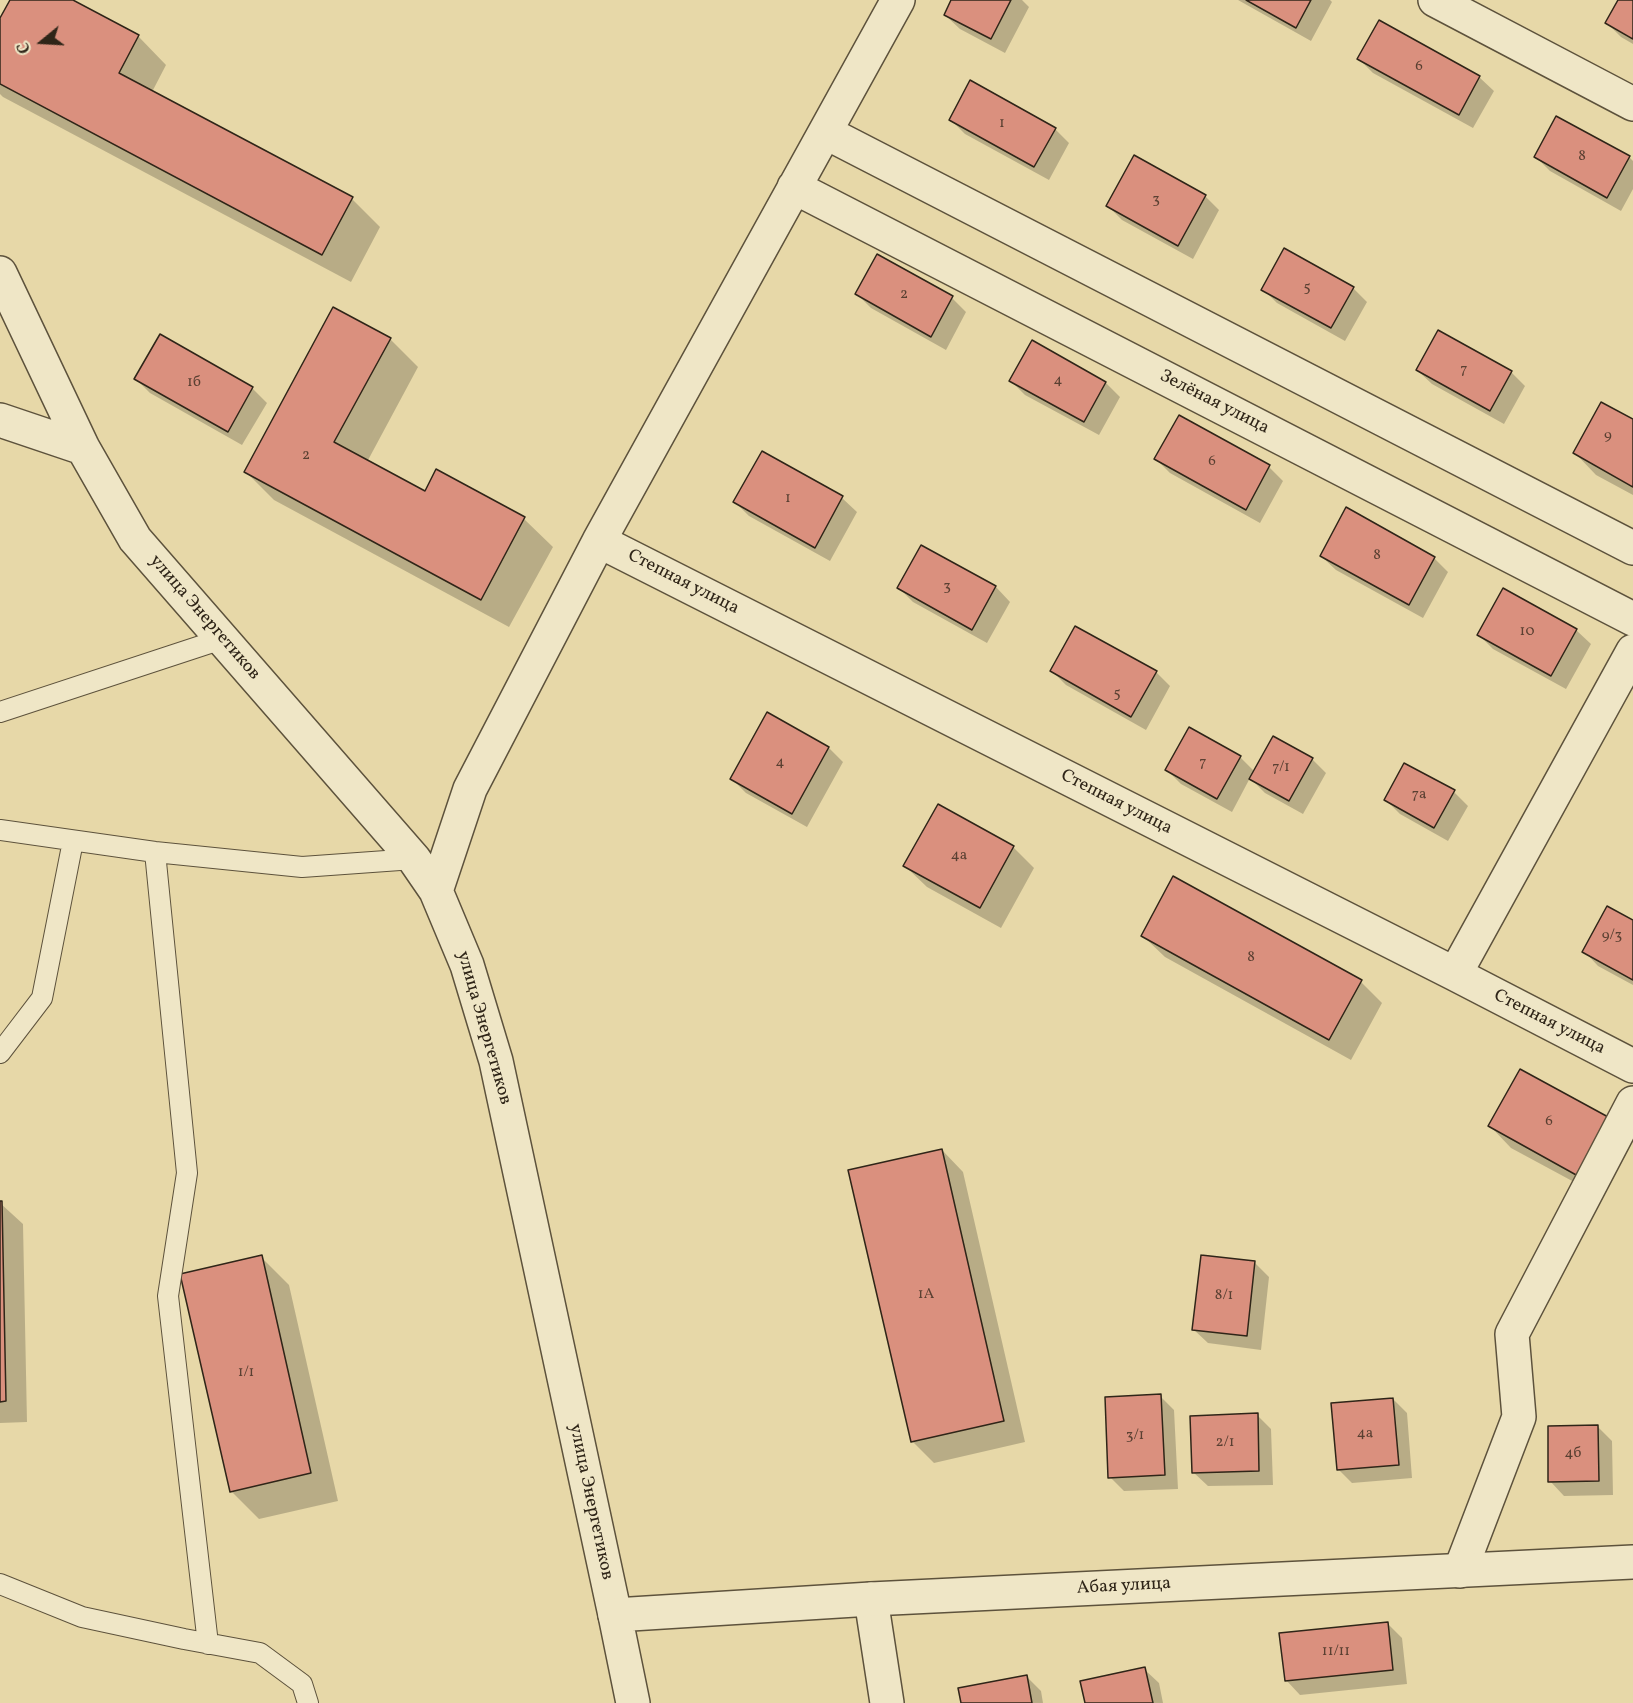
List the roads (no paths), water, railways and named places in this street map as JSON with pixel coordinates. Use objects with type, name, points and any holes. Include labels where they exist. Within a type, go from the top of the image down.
[{"type":"street","points":[[436,891],[470,789],[599,541],[898,0]]},
{"type":"street","points":[[1435,0],[1633,104]]},
{"type":"street","points":[[825,132],[1633,548]]},
{"type":"street","name":"Зелёная улица","points":[[794,187],[1633,619]]},
{"type":"street","name":"улица Энергетиков","points":[[0,273],[83,448],[135,539],[414,859],[436,891],[467,965],[496,1061],[633,1703]]},
{"type":"street","points":[[0,420],[83,448]]},
{"type":"street","name":"Степная улица","points":[[599,541],[1633,1066]]},
{"type":"street","points":[[1455,974],[1633,651]]},
{"type":"street","points":[[1460,1571],[1519,1417],[1512,1334],[1633,1103]]},
{"type":"street","name":"Абая улица","points":[[615,1615],[871,1599],[1633,1563]]},
{"type":"street","points":[[871,1599],[887,1703]]},
{"type":"lane","points":[[0,712],[222,639]]},
{"type":"lane","points":[[0,831],[155,852],[302,867],[414,859]]},
{"type":"lane","points":[[0,1053],[42,998],[73,840]]},
{"type":"lane","points":[[155,852],[187,1173],[168,1296],[208,1644]]},
{"type":"lane","points":[[0,1584],[82,1617],[260,1653],[302,1684],[308,1703]]}]
